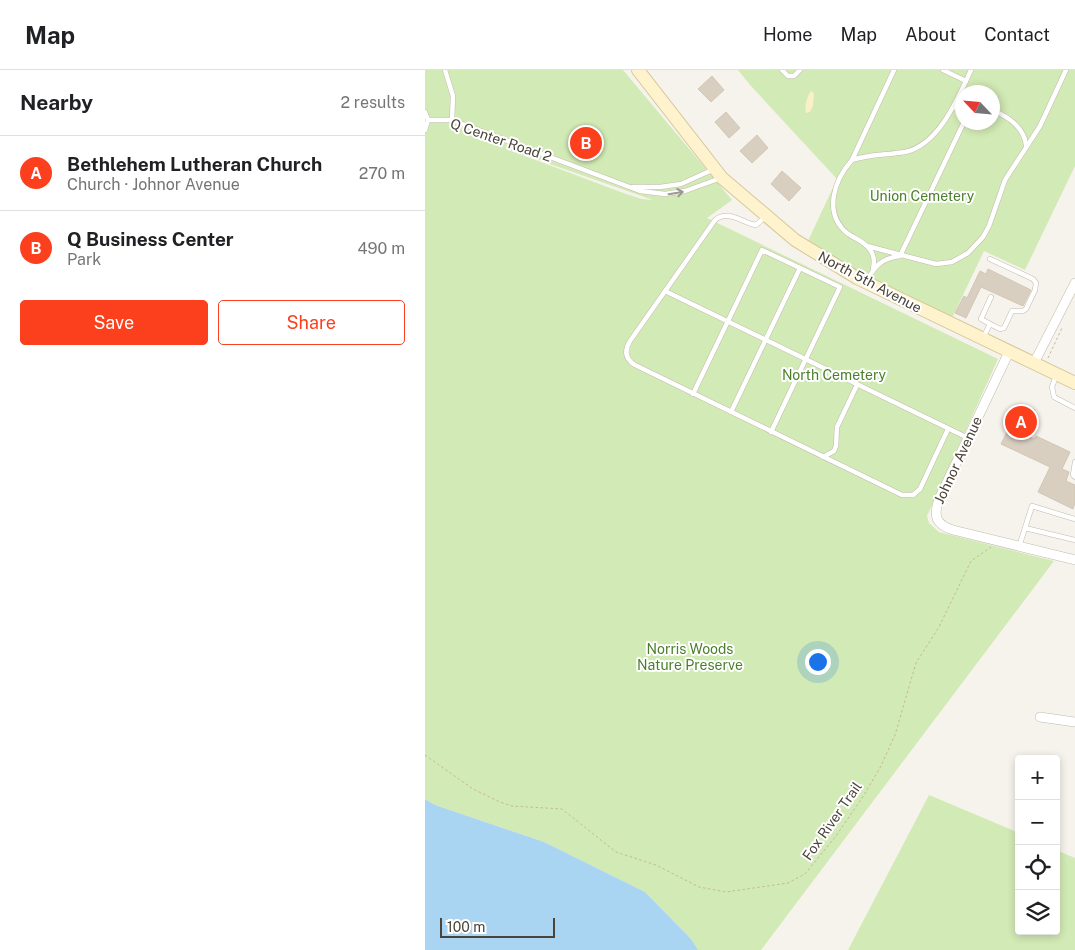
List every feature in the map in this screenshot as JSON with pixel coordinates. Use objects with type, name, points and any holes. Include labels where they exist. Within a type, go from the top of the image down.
[{"type":"main road","name":"North 5th Avenue","points":[[638,70],[718,173],[765,217],[795,240],[815,254],[867,283],[1075,383]]},
{"type":"street","points":[[1033,363],[1075,283]]},
{"type":"street","name":"Johnor Avenue","points":[[1009,352],[939,500],[935,514],[938,520],[947,528],[1075,560]]},
{"type":"street","points":[[1040,717],[1075,722]]},
{"type":"lane","points":[[445,70],[453,96],[452,120]]},
{"type":"lane","points":[[782,70],[788,76],[793,76],[800,70]]},
{"type":"lane","points":[[894,70],[852,160],[844,170],[834,191],[833,210],[842,228],[867,246],[936,264],[952,262],[967,253],[983,236],[989,226],[1005,180],[1043,120],[1066,70]]},
{"type":"lane","points":[[943,70],[966,82]]},
{"type":"lane","points":[[852,160],[863,156],[912,150],[930,138],[953,108],[971,70]]},
{"type":"lane","points":[[425,112],[428,120],[425,130]]},
{"type":"lane","points":[[1000,114],[1014,123],[1024,136],[1026,146]]},
{"type":"lane","name":"Q Center Road 2","points":[[428,120],[452,120],[629,187]]},
{"type":"lane","points":[[900,256],[960,130]]},
{"type":"lane","points":[[629,187],[640,191],[665,194],[685,191],[718,173]]},
{"type":"lane","points":[[629,187],[660,187],[681,184],[718,173]]},
{"type":"lane","points":[[765,217],[756,225],[730,216],[718,217],[630,341],[626,349],[627,357],[635,365],[897,494],[913,495],[920,489],[949,429]]},
{"type":"lane","points":[[867,246],[874,257],[873,270]]},
{"type":"lane","points":[[693,394],[762,250],[840,287],[771,432]]},
{"type":"lane","points":[[867,283],[873,270],[880,262],[900,256]]},
{"type":"lane","points":[[990,259],[1036,283],[1035,290],[1026,309],[1023,311],[1012,311],[1004,328],[981,319],[991,297]]},
{"type":"lane","points":[[731,412],[800,268]]},
{"type":"lane","points":[[665,291],[968,438]]},
{"type":"lane","points":[[983,339],[991,324]]},
{"type":"lane","points":[[1057,374],[1051,387],[1054,397],[1075,408]]},
{"type":"lane","points":[[823,457],[835,451],[837,428],[857,385]]},
{"type":"lane","points":[[1075,462],[1073,475],[1075,477]]},
{"type":"lane","points":[[1019,547],[1032,506],[1075,518]]},
{"type":"lane","points":[[1025,528],[1075,540]]},
{"type":"path","points":[[1048,359],[1063,325]]},
{"type":"path","name":"Fox River Trail","points":[[425,755],[473,789],[500,802],[512,806],[562,809],[617,852],[656,865],[699,887],[725,892],[788,883],[805,874],[836,836],[864,796],[881,766],[895,735],[916,663],[939,627],[971,561],[990,549],[995,541]]},
{"type":"green space","name":"Norris Woods Nature Preserve","points":[[425,70],[623,70],[732,200],[707,218],[998,359],[927,516],[929,523],[939,532],[1054,561],[761,950],[698,950],[691,939],[645,892],[544,842],[435,805],[425,799]],"holes":[[[509,150],[653,200],[626,194]]]},
{"type":"green space","name":"Union Cemetery","points":[[738,70],[1075,70],[1075,166],[1025,270],[984,251],[952,318],[869,278],[808,241],[837,179]]},
{"type":"green space","points":[[929,795],[1015,831],[1015,935],[1060,935],[1060,852],[1075,858],[1075,950],[848,950]]},
{"type":"sand","points":[[811,91],[814,93],[813,106],[810,112],[806,113],[806,102]]},
{"type":"water","points":[[425,799],[435,805],[544,842],[645,892],[691,939],[698,950],[425,950]]},
{"type":"building","points":[[712,76],[724,90],[711,102],[698,89]]},
{"type":"building","points":[[726,112],[740,128],[729,138],[715,122]]},
{"type":"building","points":[[757,135],[768,148],[752,163],[740,151]]},
{"type":"building","points":[[782,171],[801,188],[789,201],[771,184]]},
{"type":"building","points":[[988,269],[1031,290],[1023,306],[981,287],[966,318],[955,313],[964,296],[967,298],[980,271],[986,274]]},
{"type":"building","points":[[1021,404],[1035,410],[1023,434],[1034,439],[1036,436],[1070,452],[1062,469],[1069,472],[1066,481],[1075,485],[1073,509],[1038,492],[1050,467],[1001,444]]},
{"type":"place","name":"Q Business Center","points":[[586,143]]},
{"type":"place","name":"Bethlehem Lutheran Church","points":[[1021,422]]},
{"type":"park label","name":"North Cemetery","points":[[834,375]]}]
